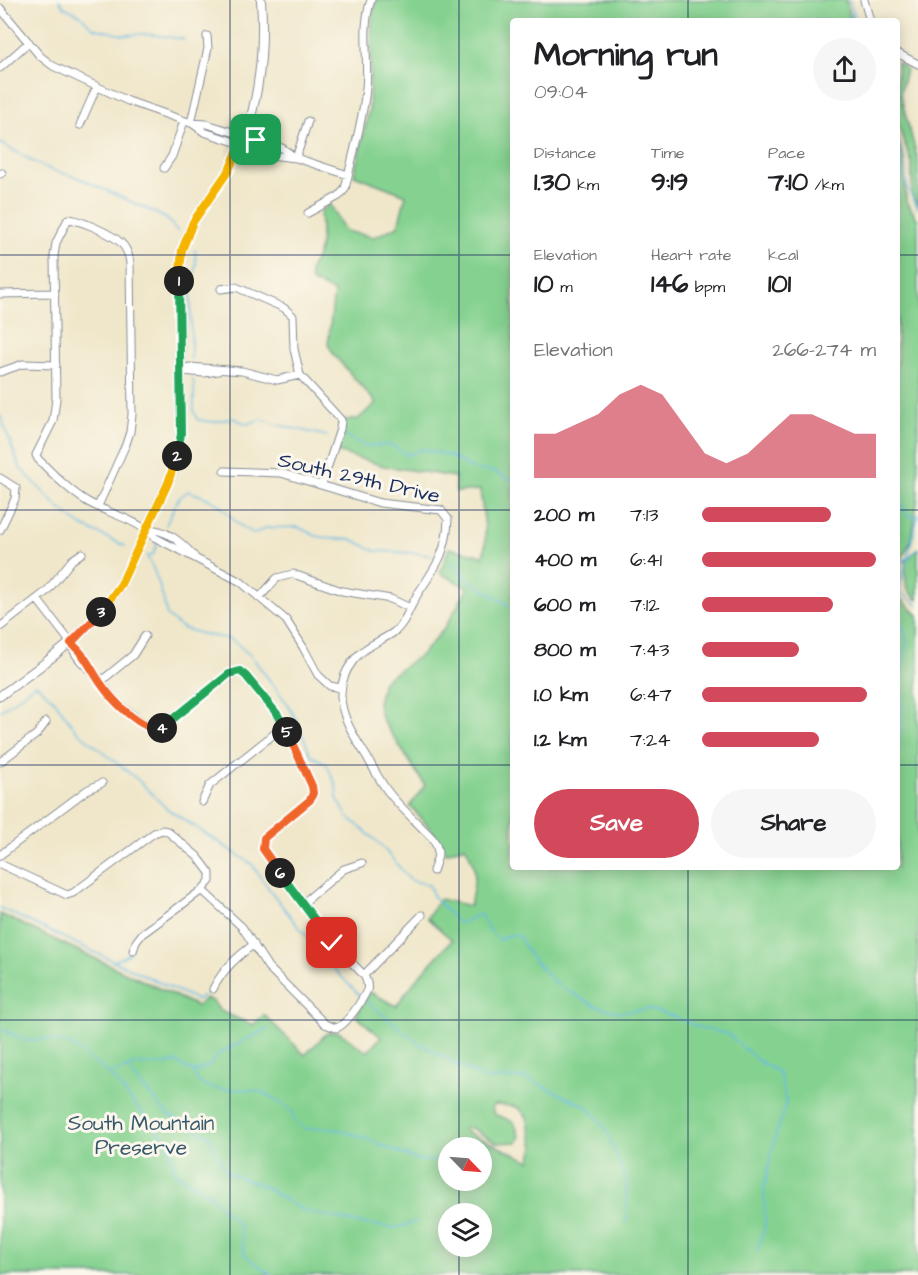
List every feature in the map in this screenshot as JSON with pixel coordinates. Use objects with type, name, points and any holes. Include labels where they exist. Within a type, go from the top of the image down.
[{"type":"street","points":[[0,696],[71,643],[101,613],[116,591],[172,471],[181,434],[180,275],[182,250],[197,213],[229,170],[254,106],[260,81],[261,0]]},
{"type":"street","points":[[308,213],[343,192],[365,96],[368,9],[371,0]]},
{"type":"street","points":[[864,0],[869,18]]},
{"type":"street","points":[[0,8],[46,62],[128,101],[187,122],[207,124],[219,132],[242,140],[267,153],[296,158],[348,175]]},
{"type":"street","points":[[164,168],[187,122],[208,48],[207,36]]},
{"type":"street","points":[[0,68],[28,42]]},
{"type":"street","points":[[900,55],[918,64]]},
{"type":"street","points":[[80,125],[98,86]]},
{"type":"street","points":[[296,158],[308,121]]},
{"type":"street","points":[[242,140],[270,144],[282,148],[296,158]]},
{"type":"street","points":[[267,153],[270,144]]},
{"type":"street","points":[[98,506],[130,432],[132,415],[130,263],[128,251],[120,241],[77,220],[68,219],[56,243],[56,399],[52,421],[36,455],[70,489],[98,506],[146,529],[154,537],[171,541],[197,559],[241,582],[286,620],[318,675],[330,686],[341,688]]},
{"type":"street","points":[[221,289],[236,287],[284,308],[293,315],[294,349],[300,375],[341,420],[322,484]]},
{"type":"street","points":[[0,294],[55,293]]},
{"type":"street","points":[[0,372],[23,364],[56,365]]},
{"type":"street","points":[[180,370],[204,373],[220,370],[248,372],[277,380],[300,375]]},
{"type":"street","name":"South 29th Drive","points":[[224,471],[281,473],[380,503],[441,510],[448,519],[447,538],[438,563],[410,608]]},
{"type":"street","points":[[0,478],[16,488],[15,499],[0,530]]},
{"type":"street","points":[[0,627],[55,584],[72,560],[82,553]]},
{"type":"street","points":[[259,598],[277,578],[293,574],[342,591],[391,599],[410,608],[395,631],[371,644],[346,671],[341,688],[342,711],[348,728],[386,789],[433,839],[439,853],[434,871]]},
{"type":"street","points":[[37,599],[120,707],[149,728],[160,729],[229,674],[240,671],[278,715],[312,786],[313,793],[310,800],[269,833],[262,843],[263,849],[332,943],[364,975],[367,985],[345,1024],[336,1028],[325,1024],[268,967],[242,927],[202,890]]},
{"type":"street","points":[[100,682],[133,655],[145,636]]},
{"type":"street","points":[[0,762],[37,734],[46,722]]},
{"type":"street","points":[[202,802],[210,785],[284,726]]},
{"type":"street","points":[[0,855],[87,790],[102,783]]},
{"type":"street","points":[[0,864],[67,895],[73,893],[154,833],[162,830],[182,842],[198,857],[210,873],[210,881],[202,890],[142,934],[133,951]]},
{"type":"street","points":[[302,904],[344,869],[362,863]]},
{"type":"street","points":[[364,975],[422,915]]},
{"type":"street","points":[[213,989],[224,970],[254,944]]},
{"type":"green space","name":"South Mountain Preserve","points":[[376,0],[846,0],[850,18],[510,18],[510,870],[900,870],[900,598],[918,615],[918,1275],[0,1275],[0,914],[197,1006],[206,998],[213,1001],[220,1011],[253,1025],[264,1015],[305,1055],[327,1033],[339,1032],[367,1052],[381,1037],[356,1016],[370,992],[396,1006],[419,976],[452,940],[427,918],[440,899],[470,906],[475,875],[465,846],[446,853],[431,829],[410,806],[425,785],[381,718],[378,703],[383,681],[421,655],[444,629],[468,588],[440,573],[449,548],[483,556],[485,532],[480,490],[456,492],[455,477],[384,466],[337,452],[344,420],[358,419],[376,403],[334,355],[328,344],[334,292],[311,281],[310,275],[320,245],[320,212],[330,204],[345,231],[374,237],[398,226],[406,195],[354,175],[369,110],[372,20]]},
{"type":"green space","points":[[900,64],[906,69],[900,94]]},
{"type":"green space","points":[[900,94],[918,160],[918,205],[912,196],[912,163],[900,131]]},
{"type":"green space","points":[[900,145],[904,159],[906,201],[918,220],[918,496],[912,539],[901,560],[900,579]]},
{"type":"green space","points":[[918,549],[918,600],[907,587],[905,561]]},
{"type":"waterway","points":[[59,0],[64,7],[80,15],[93,28],[123,35],[145,34],[184,39]]},
{"type":"waterway","points":[[849,0],[855,18]]},
{"type":"waterway","points":[[852,13],[852,18]]},
{"type":"waterway","points":[[0,143],[51,170],[79,178],[158,214],[168,220],[177,231]]},
{"type":"waterway","points":[[900,151],[907,187],[918,209]]},
{"type":"waterway","points":[[191,359],[191,294],[196,264],[195,250]]},
{"type":"waterway","points":[[192,379],[194,411],[198,420],[213,422],[233,418],[247,424],[262,419],[274,424],[327,436]]},
{"type":"waterway","points":[[0,415],[20,468],[59,508],[80,525],[125,546]]},
{"type":"waterway","points":[[345,436],[366,446],[391,445],[407,455],[423,449],[450,456],[473,469],[494,472],[510,480]]},
{"type":"waterway","points":[[166,525],[178,499],[188,491],[221,506],[238,524],[254,534],[265,528],[298,527],[316,536],[351,539],[375,551],[431,556]]},
{"type":"waterway","points":[[900,506],[910,517],[918,515]]},
{"type":"waterway","points":[[900,560],[907,559],[918,516]]},
{"type":"waterway","points":[[157,543],[153,555],[147,556],[160,585],[167,616],[182,628],[231,639],[251,656],[287,703],[311,756],[326,763],[336,785],[337,798],[347,816],[380,844],[410,880],[429,885],[434,897],[459,924],[480,914],[488,928],[499,940],[509,935],[519,936],[530,956],[555,983],[595,1006],[619,1012],[648,1009],[673,1016],[701,1028],[728,1034],[756,1059],[779,1073],[786,1102],[773,1145],[764,1188],[765,1225],[757,1252]]},
{"type":"waterway","points":[[900,587],[907,559],[918,548]]},
{"type":"waterway","points":[[450,562],[456,565],[463,576],[510,606]]},
{"type":"waterway","points":[[900,592],[918,605]]},
{"type":"waterway","points":[[900,616],[907,641],[902,673],[900,731]]},
{"type":"waterway","points":[[0,711],[36,684],[53,699],[77,731],[138,780],[166,808],[252,864],[297,925],[330,965],[361,997]]},
{"type":"waterway","points":[[0,908],[197,1000],[210,991]]},
{"type":"waterway","points":[[113,962],[130,953]]},
{"type":"waterway","points":[[365,1000],[418,1043],[485,1079],[525,1078],[588,1107],[605,1127],[627,1183],[626,1223]]},
{"type":"waterway","points":[[0,1028],[26,1041],[49,1039],[70,1044],[110,1074],[137,1064],[163,1065],[175,1062],[194,1072],[198,1081],[203,1085],[224,1089],[253,1090],[269,1095],[292,1111],[295,1121],[305,1129],[329,1128],[344,1131],[417,1160],[438,1161]]},
{"type":"waterway","points":[[194,1072],[209,1066],[220,1053],[267,1029]]},
{"type":"waterway","points":[[127,1069],[168,1115],[209,1136],[226,1172],[263,1186],[304,1211],[358,1223],[395,1228],[416,1222]]},
{"type":"waterway","points":[[110,1075],[167,1142],[176,1173],[211,1196],[239,1225],[245,1255],[271,1275]]},
{"type":"route","points":[[256,140],[244,136],[229,170],[197,213],[182,250],[179,294],[181,434],[172,471],[116,591],[101,613],[71,643],[85,657],[94,673],[120,707],[149,728],[156,730],[229,674],[240,671],[246,676],[281,720],[312,786],[313,793],[310,800],[264,838],[263,849],[332,943]]}]
